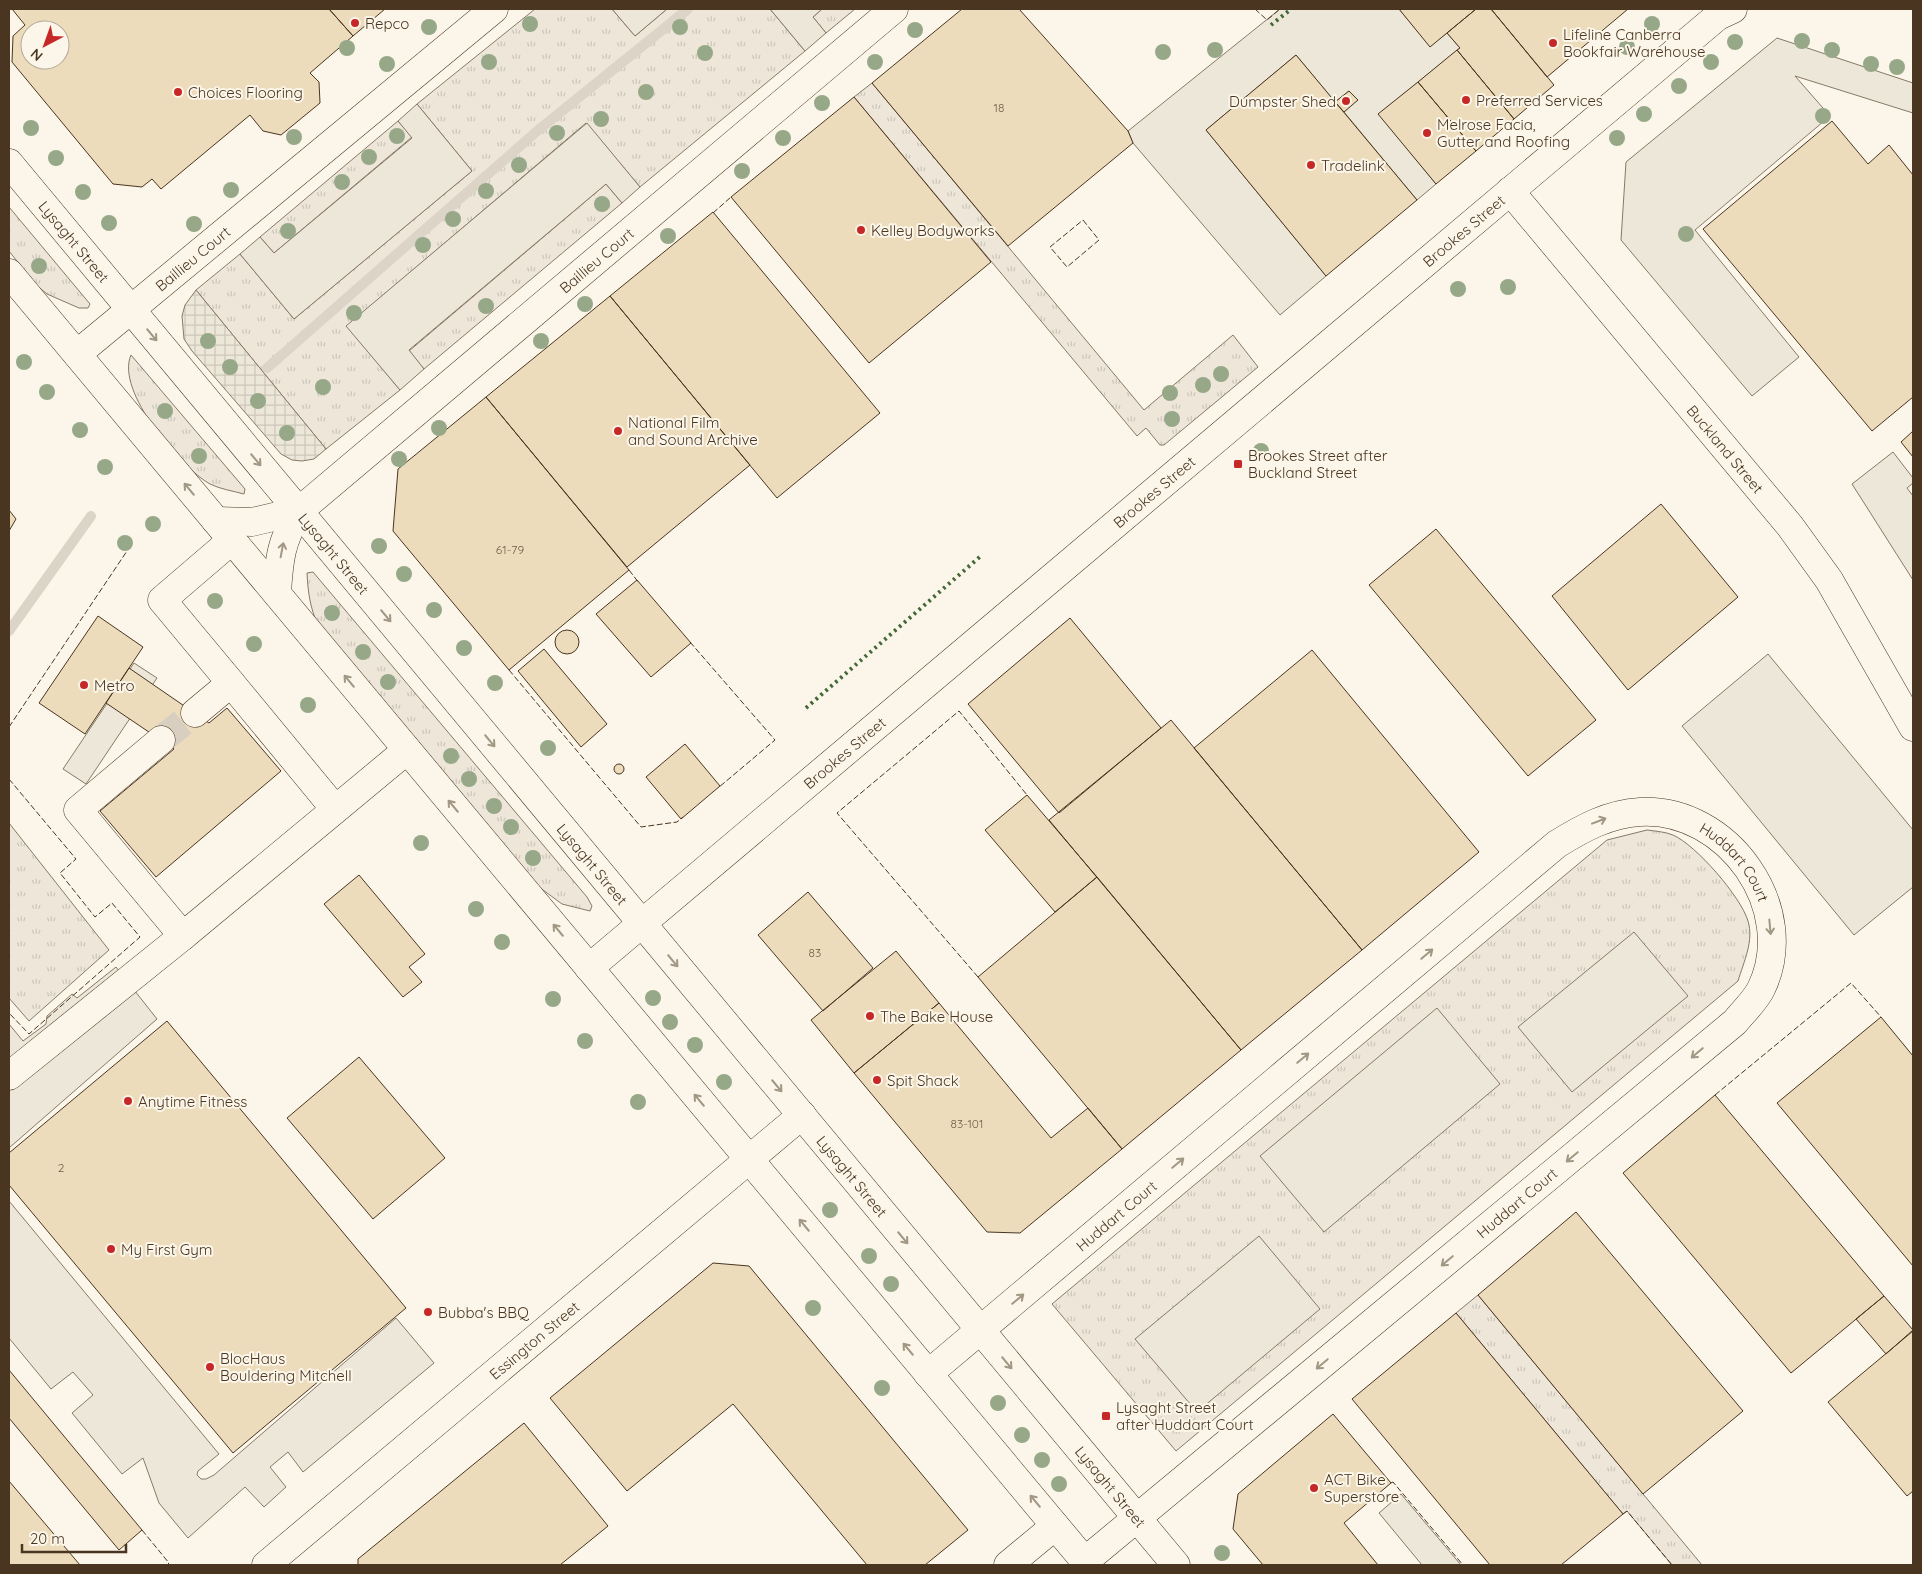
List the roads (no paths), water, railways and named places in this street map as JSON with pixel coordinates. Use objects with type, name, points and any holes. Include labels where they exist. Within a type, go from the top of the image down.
[{"type":"street","name":"Baillieu Court","points":[[77,354],[494,9]]},
{"type":"street","name":"Baillieu Court","points":[[277,593],[278,567],[286,532],[299,511],[894,9]]},
{"type":"street","name":"Brookes Street","points":[[589,968],[1725,11]]},
{"type":"street","name":"Lysaght Street","points":[[9,163],[1176,1565]]},
{"type":"street","name":"Buckland Street","points":[[1510,191],[1790,526],[1829,580],[1913,727]]},
{"type":"street","points":[[9,273],[1086,1563]]},
{"type":"street","name":"Baillieu Court","points":[[224,531],[299,511]]},
{"type":"street","points":[[224,531],[162,600],[335,809]]},
{"type":"street","points":[[195,713],[231,683]]},
{"type":"street","points":[[161,740],[78,810],[182,936]]},
{"type":"street","points":[[9,1076],[407,750]]},
{"type":"street","name":"Huddart Court","points":[[928,1374],[1549,850],[1586,826],[1613,816],[1642,812],[1668,814],[1693,822],[1721,839],[1744,862],[1760,888],[1769,917],[1771,940],[1769,963],[1760,990],[1735,1022],[1136,1518],[1086,1563]]},
{"type":"street","name":"Essington Street","points":[[269,1564],[802,1115]]},
{"type":"street","points":[[1008,1565],[1055,1526]]},
{"type":"waterway","points":[[267,368],[536,132],[688,9]]},
{"type":"waterway","points":[[9,631],[91,516]]},
{"type":"tunnel","points":[[161,740],[195,713]]},
{"type":"place","name":"Repco","points":[[355,23]]},
{"type":"place","name":"Lifeline Canberra Bookfair Warehouse","points":[[1553,43]]},
{"type":"place","name":"Choices Flooring","points":[[178,92]]},
{"type":"place","name":"Preferred Services","points":[[1466,100]]},
{"type":"place","name":"Dumpster Shed","points":[[1346,101]]},
{"type":"place","name":"Melrose Facia, Gutter and Roofing","points":[[1427,133]]},
{"type":"place","name":"Tradelink","points":[[1311,165]]},
{"type":"place","name":"Kelley Bodyworks","points":[[861,230]]},
{"type":"place","name":"National Film and Sound Archive","points":[[618,431]]},
{"type":"place","name":"Brookes Street after Buckland Street","points":[[1238,464]]},
{"type":"place","name":"Metro","points":[[84,685]]},
{"type":"place","name":"The Bake House","points":[[870,1016]]},
{"type":"place","name":"Spit Shack","points":[[877,1080]]},
{"type":"place","name":"Anytime Fitness","points":[[128,1101]]},
{"type":"place","name":"My First Gym","points":[[111,1249]]},
{"type":"place","name":"Bubba's BBQ","points":[[428,1312]]},
{"type":"place","name":"BlocHaus Bouldering Mitchell","points":[[210,1367]]},
{"type":"place","name":"Lysaght Street after Huddart Court","points":[[1106,1416]]},
{"type":"place","name":"ACT Bike Superstore","points":[[1314,1488]]}]
